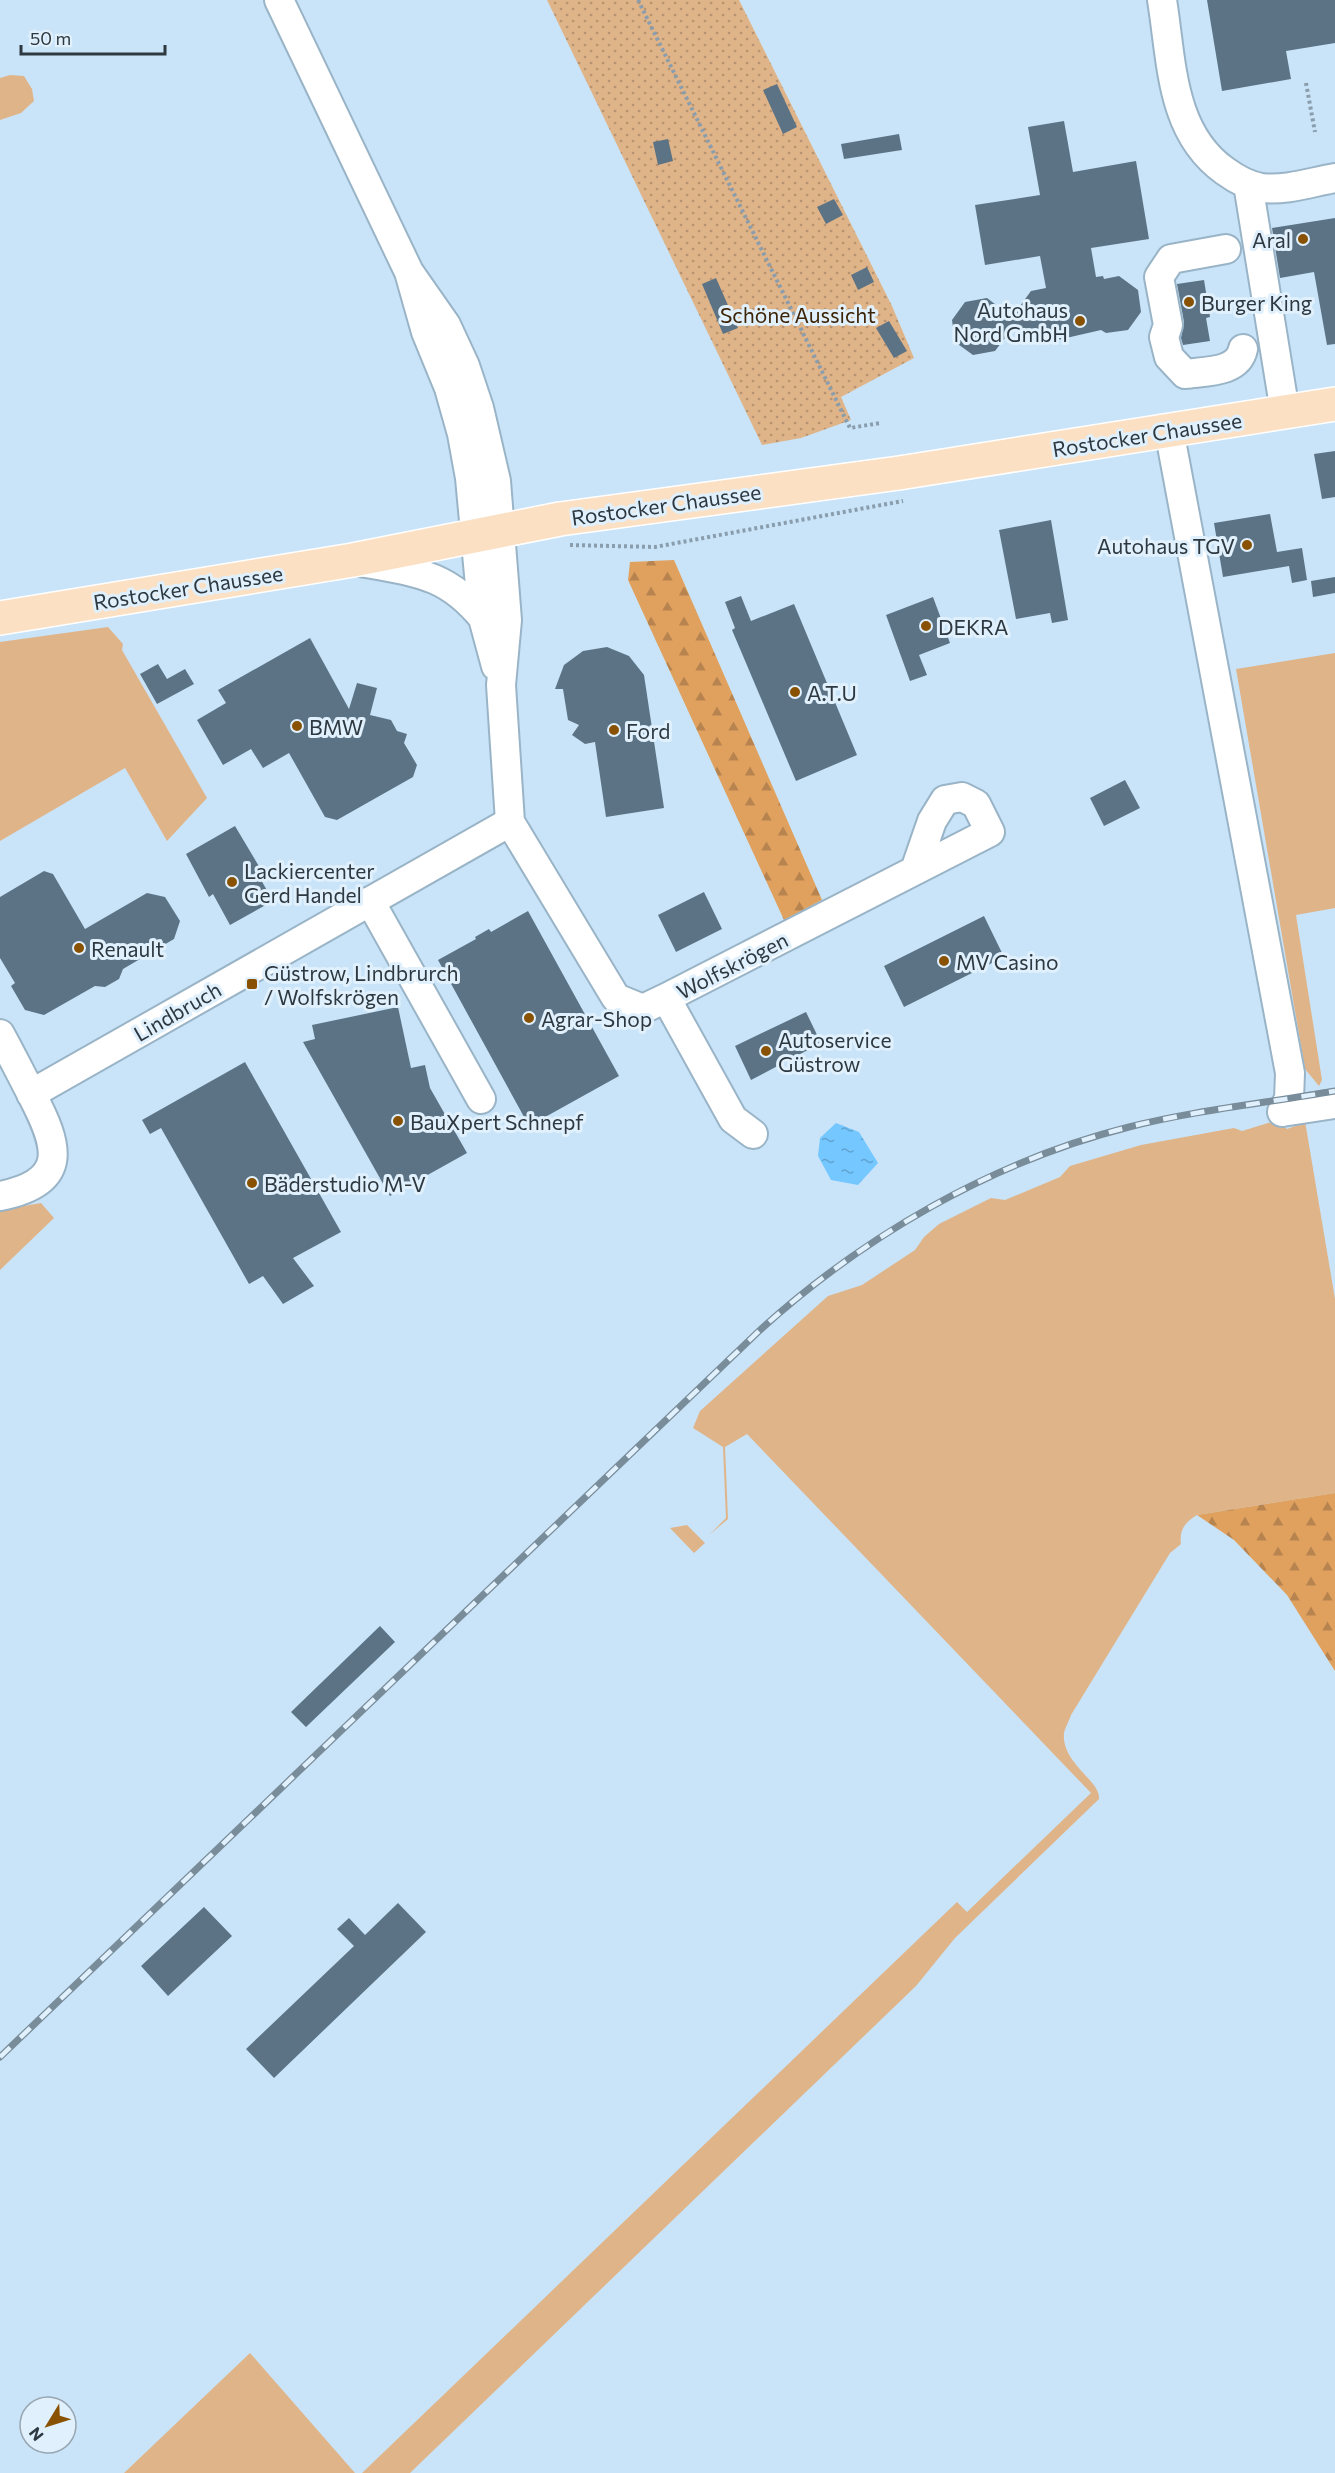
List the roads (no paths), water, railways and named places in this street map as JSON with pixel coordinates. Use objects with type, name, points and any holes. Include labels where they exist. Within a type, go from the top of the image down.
[{"type":"main road","name":"Rostocker Chaussee","points":[[0,618],[353,560],[560,519],[899,473],[1335,404]]},
{"type":"street","points":[[279,0],[409,272],[446,325],[465,366],[496,481],[488,534]]},
{"type":"street","points":[[1162,0],[1179,105],[1190,136],[1204,154],[1233,177],[1248,184],[1278,188],[1335,178]]},
{"type":"street","points":[[1248,184],[1285,412]]},
{"type":"street","points":[[1226,249],[1171,259],[1159,277],[1168,325],[1164,337],[1169,357],[1185,374],[1233,366],[1241,358],[1243,349]]},
{"type":"street","points":[[1169,430],[1290,1073],[1289,1099],[1282,1112],[1334,1104]]},
{"type":"street","name":"Wolfskrögen","points":[[488,534],[483,618],[501,685]]},
{"type":"street","name":"Wolfskrögen","points":[[488,534],[507,620],[501,685],[510,822],[616,998],[643,1009],[990,832],[976,804],[962,796],[945,800],[933,821],[915,870]]},
{"type":"street","name":"Wolfskrögen","points":[[353,560],[427,574],[467,598],[483,618]]},
{"type":"street","name":"Lindbruch","points":[[31,1094],[510,822]]},
{"type":"street","points":[[370,901],[482,1099]]},
{"type":"street","points":[[666,998],[733,1119],[753,1134]]},
{"type":"street","points":[[0,1034],[54,1144],[52,1165],[41,1179],[16,1193],[0,1196]]},
{"type":"water","points":[[836,1123],[859,1132],[878,1163],[858,1185],[831,1180],[818,1156],[820,1138]]},
{"type":"railway","points":[[0,2057],[759,1331],[841,1264],[932,1206],[1028,1160],[1078,1142],[1129,1127],[1180,1116],[1335,1091]]},
{"type":"place","name":"Aral","points":[[1303,239]]},
{"type":"place","name":"Burger King","points":[[1189,302]]},
{"type":"place","name":"Autohaus Nord GmbH","points":[[1080,321]]},
{"type":"place","name":"Autohaus TGV","points":[[1247,545]]},
{"type":"place","name":"DEKRA","points":[[926,626]]},
{"type":"place","name":"A.T.U","points":[[795,692]]},
{"type":"place","name":"BMW","points":[[297,726]]},
{"type":"place","name":"Ford","points":[[614,730]]},
{"type":"place","name":"Lackiercenter Gerd Handel","points":[[232,882]]},
{"type":"place","name":"Renault","points":[[79,948]]},
{"type":"place","name":"MV Casino","points":[[944,961]]},
{"type":"place","name":"Güstrow, Lindbrurch / Wolfskrögen","points":[[252,984]]},
{"type":"place","name":"Agrar-Shop","points":[[529,1018]]},
{"type":"place","name":"Autoservice Güstrow","points":[[766,1051]]},
{"type":"place","name":"BauXpert Schnepf","points":[[398,1121]]},
{"type":"place","name":"Bäderstudio M-V","points":[[252,1183]]},
{"type":"park label","name":"Schöne Aussicht","points":[[798,314]]}]
